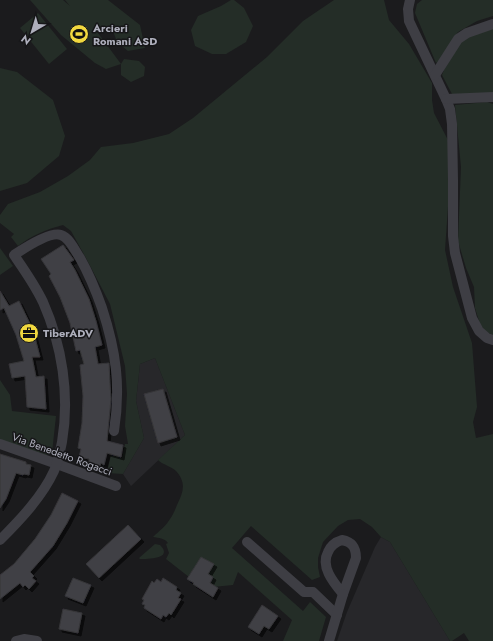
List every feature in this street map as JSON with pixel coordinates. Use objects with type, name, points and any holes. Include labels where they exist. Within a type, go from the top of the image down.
[{"type":"street","points":[[410,0],[408,9],[409,21],[450,109],[452,124],[453,236],[455,253],[472,318],[479,331],[493,340]]},
{"type":"street","points":[[435,75],[458,39],[467,33],[493,24]]},
{"type":"street","points":[[446,99],[493,98]]},
{"type":"street","points":[[0,540],[35,501],[52,475],[57,464],[62,440],[66,410],[61,359],[54,333],[43,303],[34,285],[14,255],[27,246],[53,235],[60,234],[67,239],[84,265],[94,285],[105,319],[115,356],[117,374],[118,400],[114,431]]},
{"type":"street","name":"Via Benedetto Rogacci","points":[[0,444],[116,486]]},
{"type":"street","points":[[329,641],[343,594],[356,558],[356,552],[351,543],[342,540],[332,545],[325,558],[329,573],[343,594]]},
{"type":"street","points":[[247,542],[304,592],[313,592],[337,615]]},
{"type":"street","points":[[16,641],[27,639],[37,641]]},
{"type":"shaded area","points":[[30,0],[63,0],[70,6],[65,0],[108,0],[140,25],[145,48],[128,51],[117,42],[113,31],[95,30],[121,64],[106,69],[95,63],[61,35]]},
{"type":"shaded area","points":[[231,0],[234,0],[244,8],[253,26],[246,42],[226,54],[212,54],[195,46],[191,30],[198,16]]},
{"type":"shaded area","points":[[334,0],[384,0],[389,20],[409,44],[432,83],[434,113],[449,142],[448,207],[445,250],[453,287],[472,343],[477,407],[473,422],[476,438],[493,434],[493,641],[469,641],[464,633],[450,641],[390,542],[381,537],[372,527],[360,519],[348,520],[338,526],[323,542],[318,558],[320,577],[312,580],[251,526],[232,548],[303,611],[310,602],[326,617],[319,641],[283,641],[292,620],[238,572],[233,585],[203,588],[166,559],[169,553],[166,544],[168,543],[163,539],[153,537],[172,516],[181,496],[183,484],[176,471],[158,460],[185,435],[155,358],[140,364],[136,401],[144,438],[123,474],[107,473],[111,455],[122,458],[125,444],[128,444],[125,426],[127,394],[125,366],[110,304],[71,231],[63,225],[39,233],[18,246],[11,237],[14,234],[0,223],[0,215],[8,204],[40,192],[68,176],[90,160],[101,147],[133,143],[169,134],[193,118],[267,57],[303,21]]},
{"type":"shaded area","points":[[422,0],[493,0],[493,16],[477,21],[458,32],[440,60],[436,63],[415,13],[417,4]]},
{"type":"shaded area","points":[[38,13],[67,49],[49,64],[20,28]]},
{"type":"shaded area","points":[[493,28],[493,94],[452,94],[442,75],[461,41],[469,36]]},
{"type":"shaded area","points":[[124,59],[139,61],[145,67],[144,76],[131,82],[121,75],[121,64]]},
{"type":"shaded area","points":[[0,68],[17,72],[53,100],[65,136],[59,156],[27,183],[0,191]]},
{"type":"shaded area","points":[[487,102],[493,104],[493,335],[486,332],[480,324],[475,308],[474,287],[466,268],[458,241],[461,167],[455,105]]},
{"type":"shaded area","points":[[0,248],[13,266],[0,275]]},
{"type":"shaded area","points":[[155,358],[185,435],[131,486],[123,474],[144,438],[136,401],[140,364]]},
{"type":"shaded area","points":[[0,380],[10,395],[12,411],[56,416],[52,453],[44,456],[0,440]]},
{"type":"shaded area","points":[[381,537],[390,542],[450,641],[337,641],[347,612],[375,547]]},
{"type":"shaded area","points":[[155,544],[160,545],[163,550],[164,553],[162,556],[153,558],[139,558]]},
{"type":"building","points":[[63,245],[74,260],[70,262],[89,299],[96,321],[102,345],[95,347],[98,364],[109,363],[111,399],[107,441],[123,445],[121,457],[107,453],[104,465],[101,463],[100,466],[89,463],[89,459],[79,457],[81,449],[78,448],[82,423],[83,396],[80,365],[84,364],[80,350],[76,351],[70,323],[60,297],[49,276],[51,274],[41,259]]},
{"type":"building","points":[[0,291],[9,306],[19,301],[33,330],[40,357],[32,357],[36,377],[44,376],[46,409],[27,407],[25,376],[12,378],[9,364],[24,361],[16,335],[4,308],[0,310]]},
{"type":"building","points":[[163,389],[177,437],[158,443],[144,394]]},
{"type":"building","points":[[0,454],[31,465],[29,475],[16,473],[6,499],[0,508]]},
{"type":"building","points":[[62,493],[78,501],[53,546],[30,572],[34,576],[32,578],[36,581],[29,589],[25,585],[23,587],[20,583],[0,599],[0,575],[14,564],[35,539],[51,515]]},
{"type":"building","points":[[128,525],[141,539],[99,578],[86,564]]},
{"type":"building","points":[[201,557],[214,564],[208,574],[213,577],[210,583],[218,588],[213,597],[187,579]]},
{"type":"building","points":[[73,578],[91,585],[83,603],[65,596]]},
{"type":"building","points":[[163,578],[177,587],[176,590],[181,593],[178,598],[181,599],[171,615],[169,613],[166,617],[163,615],[161,619],[144,608],[145,605],[142,604],[144,600],[142,599],[152,581],[154,583],[157,579],[161,582]]},
{"type":"building","points":[[262,605],[278,616],[269,629],[264,626],[259,634],[248,627]]},
{"type":"building","points":[[63,609],[82,613],[78,633],[59,629]]},
{"type":"place","name":"Arcieri Romani ASD","points":[[79,34]]},
{"type":"place","name":"TiberADV","points":[[29,333]]}]
